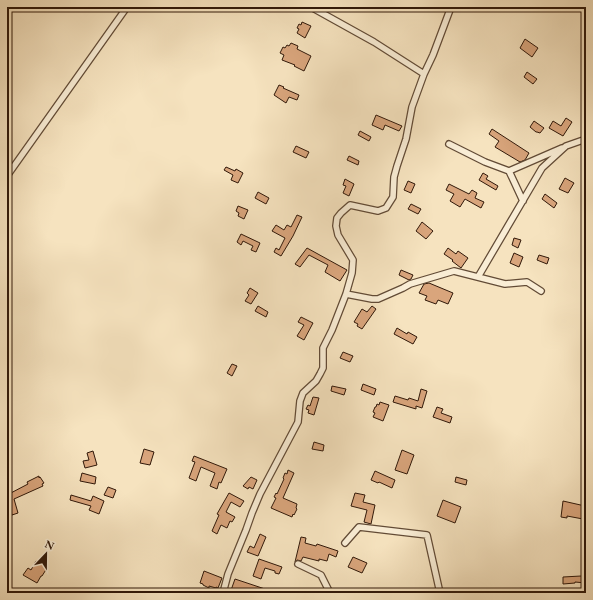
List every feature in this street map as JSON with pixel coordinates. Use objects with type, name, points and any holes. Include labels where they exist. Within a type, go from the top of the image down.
[{"type":"street","points":[[7,176],[127,7]]},
{"type":"street","points":[[311,7],[374,42],[424,74]]},
{"type":"street","points":[[223,593],[228,574],[260,494],[298,422],[300,401],[303,393],[316,381],[323,368],[324,348],[346,294],[352,273],[353,260],[338,235],[336,226],[337,218],[350,205],[378,211],[382,210],[386,208],[393,197],[394,178],[406,138],[412,107],[451,7]]},
{"type":"street","points":[[449,144],[485,162],[509,171],[566,146],[586,139]]},
{"type":"street","points":[[478,277],[542,168],[566,146]]},
{"type":"street","points":[[509,171],[523,201]]},
{"type":"street","points":[[346,294],[378,299],[410,284],[454,271],[505,284],[527,282],[541,291]]},
{"type":"street","points":[[345,543],[359,527],[427,535],[440,593]]},
{"type":"street","points":[[298,564],[321,576],[330,593]]},
{"type":"building","points":[[302,22],[311,26],[305,38],[297,33],[299,29],[297,28]]},
{"type":"building","points":[[525,39],[538,48],[532,57],[520,48]]},
{"type":"building","points":[[291,43],[298,46],[297,49],[311,56],[304,71],[294,66],[295,65],[282,60],[284,55],[280,53],[283,47],[285,48],[287,45],[289,46]]},
{"type":"building","points":[[527,72],[537,79],[533,84],[524,77]]},
{"type":"building","points":[[279,85],[299,95],[297,100],[289,97],[286,103],[274,95]]},
{"type":"building","points":[[376,115],[402,126],[399,131],[385,125],[383,130],[372,125]]},
{"type":"building","points":[[566,118],[572,122],[563,136],[549,128],[553,121],[561,126]]},
{"type":"building","points":[[534,121],[544,128],[540,133],[536,132],[530,127]]},
{"type":"building","points":[[492,129],[529,153],[525,160],[520,162],[495,147],[499,141],[489,134]]},
{"type":"building","points":[[360,131],[371,137],[369,141],[358,135]]},
{"type":"building","points":[[296,146],[309,152],[306,158],[293,152]]},
{"type":"building","points":[[349,156],[359,161],[358,165],[347,160]]},
{"type":"building","points":[[226,167],[235,171],[236,169],[243,173],[238,183],[231,180],[233,175],[224,170]]},
{"type":"building","points":[[483,173],[488,176],[486,179],[498,186],[496,190],[479,180]]},
{"type":"building","points":[[565,178],[574,183],[568,193],[559,189]]},
{"type":"building","points":[[345,179],[354,184],[349,196],[343,193],[346,186],[343,185]]},
{"type":"building","points":[[408,181],[415,184],[411,193],[404,190]]},
{"type":"building","points":[[449,184],[469,194],[472,190],[477,193],[475,198],[484,202],[481,208],[465,199],[460,207],[450,201],[454,194],[446,190]]},
{"type":"building","points":[[258,192],[269,198],[266,204],[255,198]]},
{"type":"building","points":[[545,194],[557,203],[554,208],[542,199]]},
{"type":"building","points":[[411,204],[421,209],[418,214],[408,209]]},
{"type":"building","points":[[238,206],[248,210],[244,219],[238,216],[239,213],[236,211]]},
{"type":"building","points":[[297,215],[302,217],[281,256],[274,252],[276,248],[279,250],[285,238],[272,231],[276,225],[284,230],[287,225],[291,227]]},
{"type":"building","points":[[422,222],[433,231],[426,239],[416,231]]},
{"type":"building","points":[[241,234],[260,243],[256,252],[251,250],[253,246],[243,241],[241,245],[237,242]]},
{"type":"building","points":[[514,238],[521,240],[518,248],[512,245]]},
{"type":"building","points":[[307,248],[347,270],[340,281],[325,272],[328,265],[309,255],[300,267],[295,264]]},
{"type":"building","points":[[448,248],[456,254],[458,251],[468,258],[461,268],[444,254]]},
{"type":"building","points":[[514,253],[523,257],[519,267],[510,263]]},
{"type":"building","points":[[539,255],[549,258],[547,264],[537,260]]},
{"type":"building","points":[[401,270],[413,275],[411,279],[409,280],[399,275]]},
{"type":"building","points":[[429,283],[453,293],[448,304],[438,300],[436,304],[425,300],[427,296],[419,293],[424,284]]},
{"type":"building","points":[[250,288],[258,293],[251,304],[245,301],[249,295],[247,293]]},
{"type":"building","points":[[258,306],[268,312],[266,317],[255,311]]},
{"type":"building","points":[[372,306],[376,309],[362,329],[354,322],[362,309],[367,312]]},
{"type":"building","points":[[301,317],[313,323],[304,340],[297,336],[304,325],[298,322]]},
{"type":"building","points":[[397,328],[407,334],[408,332],[417,337],[413,344],[394,334]]},
{"type":"building","points":[[343,352],[353,356],[350,362],[340,358]]},
{"type":"building","points":[[232,364],[237,366],[232,376],[227,373]]},
{"type":"building","points":[[363,384],[376,389],[374,395],[361,390]]},
{"type":"building","points":[[332,386],[346,389],[344,395],[331,391]]},
{"type":"building","points":[[421,389],[427,391],[422,408],[416,406],[416,409],[393,402],[395,396],[418,401]]},
{"type":"building","points":[[313,397],[319,398],[314,415],[308,413],[309,410],[306,409],[308,405],[310,406]]},
{"type":"building","points":[[380,402],[389,405],[383,421],[373,417],[375,407],[377,404],[379,405]]},
{"type":"building","points":[[437,407],[443,409],[441,413],[452,417],[450,423],[433,417]]},
{"type":"building","points":[[314,442],[324,445],[323,451],[312,449]]},
{"type":"building","points":[[144,449],[154,452],[150,465],[140,463]]},
{"type":"building","points":[[402,450],[414,455],[407,474],[395,470]]},
{"type":"building","points":[[93,451],[97,465],[85,468],[83,461],[89,460],[87,453]]},
{"type":"building","points":[[194,456],[227,469],[221,483],[219,482],[217,489],[210,486],[215,473],[201,467],[196,481],[189,478],[195,462],[192,461]]},
{"type":"building","points":[[288,470],[294,473],[283,498],[297,504],[297,509],[292,517],[271,508],[276,498],[274,497],[284,479],[285,473],[287,474]]},
{"type":"building","points":[[375,471],[395,480],[392,488],[371,480]]},
{"type":"building","points":[[82,473],[96,477],[95,484],[80,481]]},
{"type":"building","points":[[39,476],[44,483],[42,484],[43,486],[14,499],[18,513],[12,515],[7,501],[7,495],[28,484],[27,482]]},
{"type":"building","points":[[251,477],[257,480],[253,489],[249,487],[248,489],[243,486]]},
{"type":"building","points":[[456,477],[467,480],[466,485],[455,482]]},
{"type":"building","points":[[108,487],[116,490],[113,498],[104,495]]},
{"type":"building","points":[[229,493],[244,501],[240,507],[231,502],[226,512],[235,517],[232,522],[230,521],[227,528],[221,525],[217,534],[212,531],[219,515],[217,514]]},
{"type":"building","points":[[355,493],[365,495],[363,502],[375,505],[371,524],[364,522],[367,510],[351,506]]},
{"type":"building","points":[[71,495],[91,501],[93,496],[104,501],[99,514],[89,510],[91,506],[70,500]]},
{"type":"building","points":[[443,500],[461,507],[455,523],[437,516]]},
{"type":"building","points":[[563,501],[585,506],[583,519],[567,516],[567,518],[561,517]]},
{"type":"building","points":[[260,534],[266,537],[258,556],[247,552],[250,546],[254,548]]},
{"type":"building","points":[[301,537],[306,538],[305,543],[316,546],[317,544],[338,551],[336,557],[329,554],[327,561],[319,559],[319,561],[303,557],[301,561],[297,560],[295,562]]},
{"type":"building","points":[[353,557],[367,563],[362,573],[348,567]]},
{"type":"building","points":[[259,559],[282,567],[279,574],[265,568],[261,579],[253,576]]},
{"type":"building","points":[[36,561],[47,568],[37,583],[23,575],[28,568],[31,570]]},
{"type":"building","points":[[204,571],[222,578],[218,588],[209,586],[209,588],[200,583]]},
{"type":"building","points":[[563,577],[586,577],[586,583],[575,582],[563,584]]},
{"type":"building","points":[[235,579],[274,592],[274,593],[230,593]]}]
